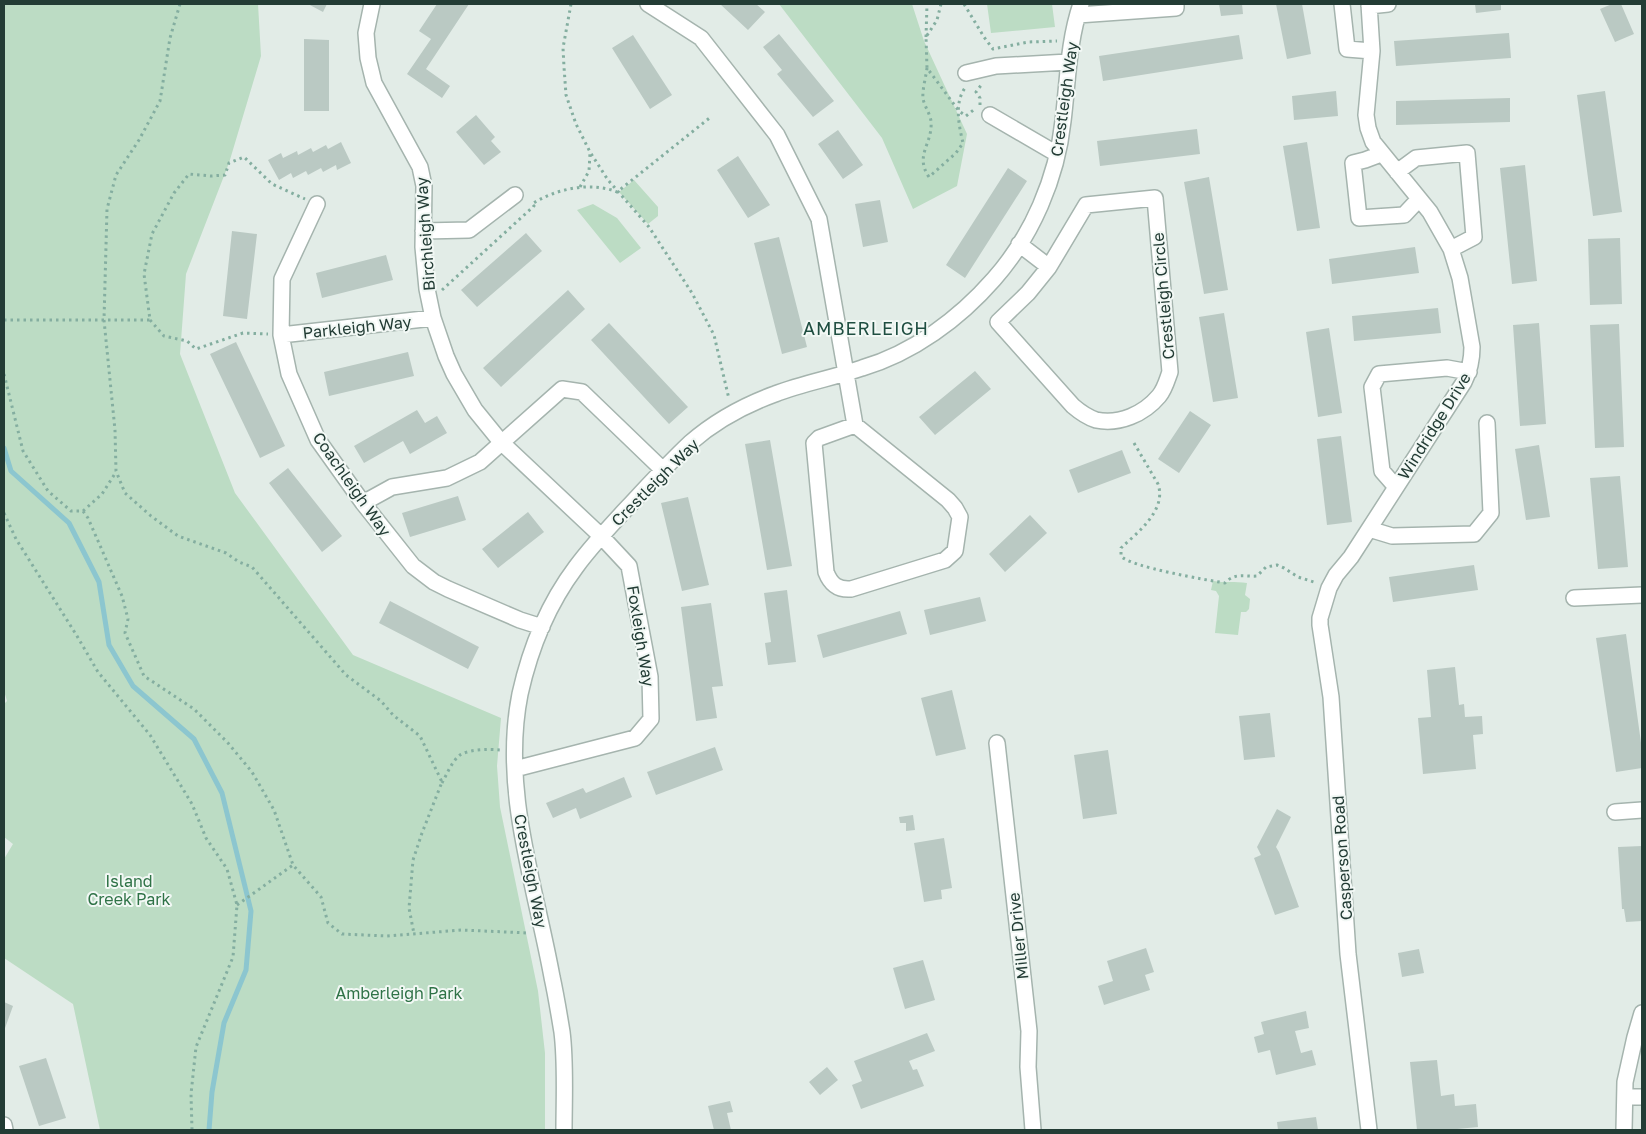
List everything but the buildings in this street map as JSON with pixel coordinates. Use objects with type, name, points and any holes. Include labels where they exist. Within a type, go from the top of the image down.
[{"type":"street","name":"Birchleigh Way","points":[[372,4],[366,32],[368,58],[374,83],[418,161],[420,168],[424,186],[423,231],[427,289],[433,318],[446,356],[475,410],[501,442],[601,536]]},
{"type":"street","points":[[648,4],[701,38],[777,135],[819,219],[856,425],[948,500],[960,517],[955,550],[945,560],[851,589],[843,589],[835,586],[830,581],[826,572],[814,443],[819,438],[856,425]]},
{"type":"street","points":[[1079,9],[1176,8],[1176,4]]},
{"type":"street","points":[[1342,4],[1347,50],[1372,51]]},
{"type":"street","points":[[1369,5],[1388,4]]},
{"type":"street","name":"Windridge Drive","points":[[1329,588],[1469,372],[1472,358],[1472,347],[1460,278],[1452,249],[1430,212],[1381,154],[1373,142],[1368,128],[1366,115],[1372,51],[1369,5]]},
{"type":"street","name":"Crestleigh Way","points":[[564,1130],[562,1035],[519,817],[514,770],[516,724],[520,693],[528,663],[551,607],[574,569],[601,536],[692,442],[717,423],[774,394],[846,373],[904,351],[950,321],[994,279],[1028,230],[1042,202],[1052,175],[1063,124],[1068,62],[1079,9]]},
{"type":"street","points":[[966,80],[996,66],[1068,62]]},
{"type":"street","points":[[990,115],[1057,154]]},
{"type":"street","points":[[1397,172],[1416,158],[1467,153],[1474,237],[1452,249]]},
{"type":"street","points":[[1381,154],[1352,163],[1359,218],[1404,215],[1419,199]]},
{"type":"street","points":[[423,231],[469,230],[515,195]]},
{"type":"street","name":"Crestleigh Circle","points":[[1155,198],[1170,372],[1159,396],[1145,409],[1130,417],[1115,420],[1097,420],[1083,415],[998,322],[1028,293],[1049,267],[1086,205],[1155,198]]},
{"type":"street","name":"Coachleigh Way","points":[[317,204],[282,279],[281,335],[289,374],[318,440],[363,503],[413,566],[434,582],[542,628]]},
{"type":"street","points":[[1019,244],[1049,267]]},
{"type":"street","name":"Parkleigh Way","points":[[281,335],[433,318]]},
{"type":"street","points":[[1396,487],[1382,471],[1372,387],[1379,374],[1447,368],[1469,372]]},
{"type":"street","points":[[363,503],[392,487],[447,478],[480,462],[562,389],[582,392],[664,470]]},
{"type":"street","points":[[1369,529],[1392,536],[1474,534],[1491,513],[1487,423]]},
{"type":"street","name":"Foxleigh Way","points":[[514,770],[635,738],[651,719],[650,677],[629,566],[601,536]]},
{"type":"street","name":"Casperson Road","points":[[1329,588],[1320,618],[1320,625],[1331,697],[1348,954],[1369,1130]]},
{"type":"street","points":[[1574,598],[1642,595]]},
{"type":"street","name":"Miller Drive","points":[[997,743],[1029,1031],[1028,1067],[1033,1130]]},
{"type":"street","points":[[1615,812],[1642,810]]},
{"type":"street","points":[[1624,1130],[1625,1082],[1642,1013]]},
{"type":"street","points":[[1625,1097],[1642,1097]]},
{"type":"street","points":[[4,1125],[5,1130]]},
{"type":"path","points":[[180,4],[170,38],[160,101],[139,140],[116,175],[107,209],[104,320],[116,471],[126,492],[151,516],[178,536],[226,553],[239,562],[252,567],[346,675],[380,701],[393,715],[420,736],[442,782],[441,785]]},
{"type":"path","points":[[571,4],[563,48],[566,95],[576,124],[590,152],[613,187],[649,227],[692,293],[714,335],[729,398]]},
{"type":"path","points":[[927,4],[927,68],[923,98],[931,121],[929,137],[922,156],[924,169],[929,177],[956,153],[963,143],[958,124],[962,92],[966,80]]},
{"type":"path","points":[[926,37],[937,20],[941,4]]},
{"type":"path","points":[[964,4],[993,49],[1028,42],[1057,41]]},
{"type":"path","points":[[927,68],[959,111],[966,116],[980,105],[980,98],[976,92],[984,80]]},
{"type":"path","points":[[617,192],[712,116]]},
{"type":"path","points":[[580,187],[588,171],[590,152]]},
{"type":"path","points":[[281,335],[243,333],[196,349],[187,341],[164,336],[150,320],[144,274],[152,234],[174,193],[189,174],[225,175],[229,163],[244,157],[272,184],[317,204]]},
{"type":"path","points":[[442,290],[534,206],[532,204],[542,198],[580,187],[607,187],[617,192]]},
{"type":"path","points":[[4,320],[150,320]]},
{"type":"path","points":[[4,374],[24,451],[48,491],[70,511],[83,511],[102,494],[116,471]]},
{"type":"path","points":[[1134,443],[1161,491],[1156,509],[1149,520],[1121,548],[1121,556],[1124,560],[1146,567],[1225,583],[1230,577],[1257,576],[1266,567],[1277,565],[1298,577],[1329,588]]},
{"type":"path","points":[[83,511],[88,518],[122,596],[128,619],[126,633],[144,676],[194,709],[228,743],[252,772],[274,810],[293,865],[321,897],[328,923],[342,934],[386,936],[462,930],[543,934]]},
{"type":"path","points":[[4,513],[16,539],[98,672],[150,736],[192,804],[206,838],[227,869],[236,905],[233,957],[196,1047],[191,1094],[192,1130]]},
{"type":"path","points":[[414,934],[409,908],[413,860],[441,785],[460,755],[486,748],[502,750]]},
{"type":"path","points":[[236,905],[293,865]]},
{"type":"green space","name":"Amberleigh Park","points":[[4,4],[258,4],[261,56],[229,163],[186,274],[180,354],[235,493],[353,655],[501,718],[497,766],[500,807],[538,991],[545,1053],[545,1130],[100,1130],[73,1004],[4,958],[4,859],[13,844],[4,837],[4,704],[7,701],[4,691]]},
{"type":"green space","points":[[779,4],[912,4],[924,41],[967,134],[957,186],[913,209],[882,138]]},
{"type":"green space","points":[[987,4],[1052,4],[1055,27],[991,33]]},
{"type":"green space","points":[[634,180],[658,207],[658,216],[648,224],[619,192]]},
{"type":"green space","points":[[593,204],[617,218],[641,248],[620,263],[577,210]]},
{"type":"green space","points":[[1213,581],[1247,583],[1245,595],[1250,599],[1249,609],[1246,612],[1241,612],[1238,635],[1215,633],[1219,596],[1216,591],[1211,590]]},
{"type":"waterway","points":[[4,448],[11,471],[69,523],[99,582],[109,645],[133,686],[194,739],[222,793],[251,911],[246,970],[224,1023],[212,1092],[209,1130]]},
{"type":"district","name":"AMBERLEIGH","points":[[866,328]]},
{"type":"park label","name":"Island Creek Park","points":[[129,890]]}]
